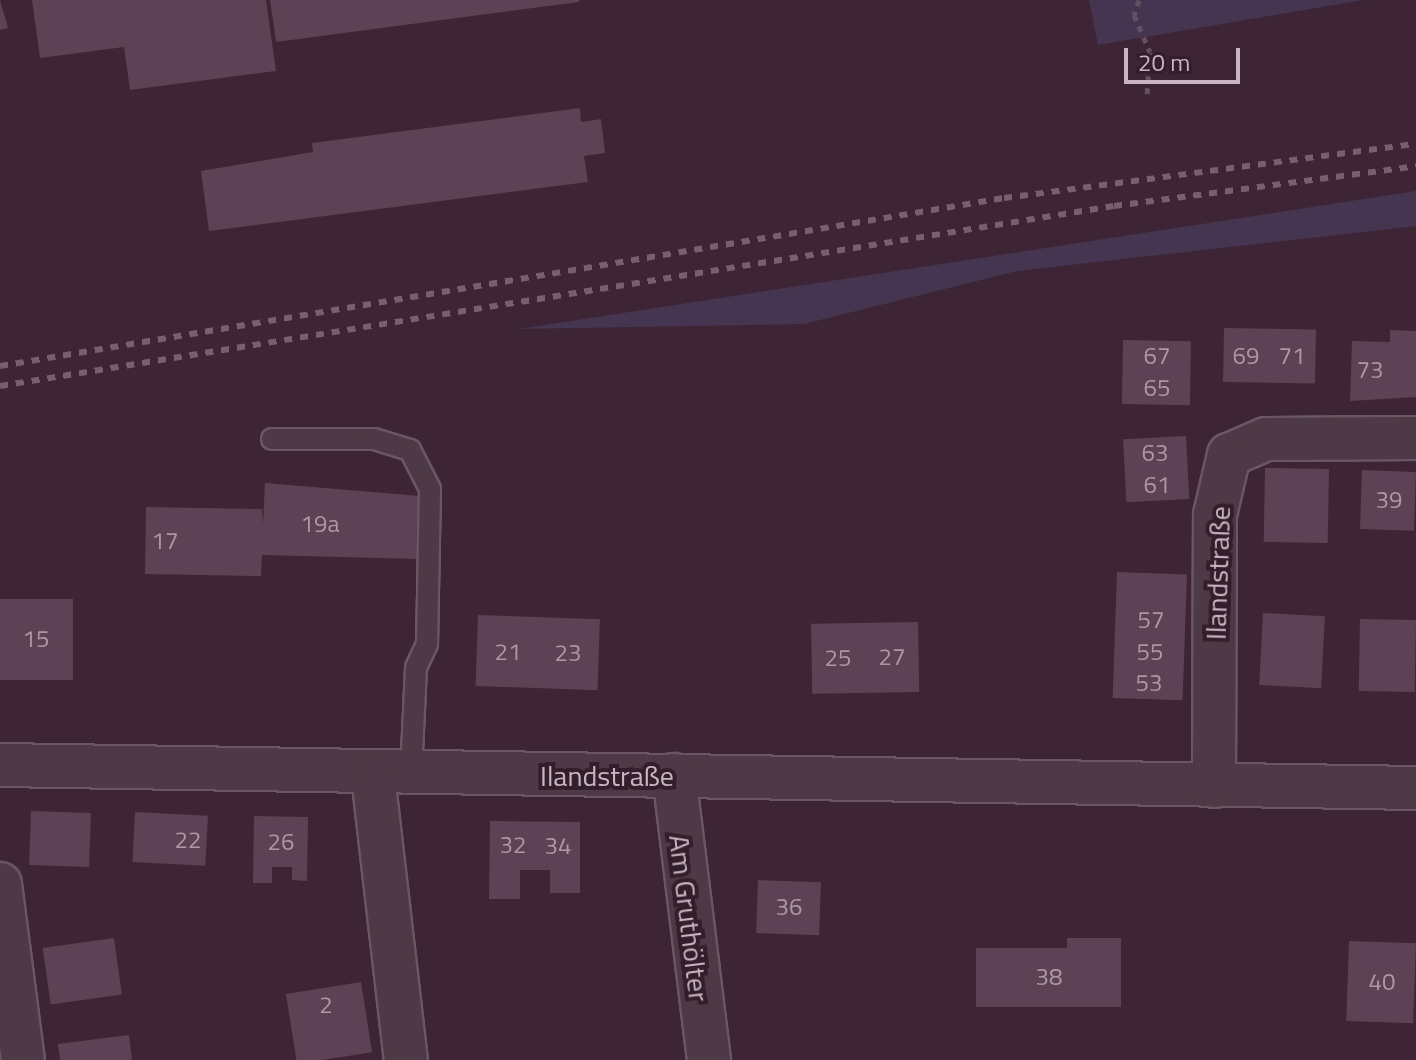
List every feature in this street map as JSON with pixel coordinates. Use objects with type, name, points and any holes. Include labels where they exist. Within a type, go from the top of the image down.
[{"type":"street","name":"Ilandstraße","points":[[1214,786],[1215,515],[1229,455],[1266,439],[1416,438]]},
{"type":"street","name":"Ilandstraße","points":[[0,765],[392,776],[674,775],[1416,788]]},
{"type":"street","name":"Am Gruthölter","points":[[674,775],[709,1060]]},
{"type":"street","points":[[392,776],[406,1060]]},
{"type":"street","points":[[0,884],[23,1060]]},
{"type":"lane","points":[[272,439],[374,439],[410,450],[430,489],[427,644],[416,668],[392,776]]},
{"type":"path","points":[[1139,0],[1134,15],[1150,52],[1147,96]]},
{"type":"shaded area","points":[[1089,0],[1363,0],[1098,45]]},
{"type":"shaded area","points":[[1416,191],[1416,226],[1017,271],[804,324],[519,329]]},
{"type":"building","points":[[0,0],[8,28],[0,30]]},
{"type":"building","points":[[32,0],[266,0],[276,71],[130,90],[124,47],[40,58]]},
{"type":"building","points":[[270,0],[579,0],[579,2],[276,42]]},
{"type":"building","points":[[580,108],[581,122],[601,119],[605,153],[584,156],[588,182],[209,231],[201,171],[313,152],[312,143]]},
{"type":"building","points":[[1224,328],[1316,330],[1315,384],[1223,382]]},
{"type":"building","points":[[1390,330],[1416,331],[1416,397],[1350,401],[1352,341],[1390,342]]},
{"type":"building","points":[[1123,340],[1191,341],[1190,405],[1122,404]]},
{"type":"building","points":[[1186,436],[1189,499],[1126,502],[1123,439]]},
{"type":"building","points":[[1265,468],[1329,469],[1328,543],[1264,542]]},
{"type":"building","points":[[1362,470],[1416,472],[1414,531],[1360,529]]},
{"type":"building","points":[[265,483],[420,496],[419,559],[262,555],[261,576],[145,574],[146,507],[262,509],[263,524]]},
{"type":"building","points":[[1117,572],[1187,574],[1183,700],[1113,698]]},
{"type":"building","points":[[0,599],[73,599],[73,680],[0,680]]},
{"type":"building","points":[[1263,613],[1325,616],[1321,688],[1259,685]]},
{"type":"building","points":[[478,615],[600,619],[597,690],[476,686]]},
{"type":"building","points":[[1360,619],[1416,620],[1415,692],[1359,691]]},
{"type":"building","points":[[918,622],[919,692],[812,694],[811,624]]},
{"type":"building","points":[[31,811],[91,813],[89,867],[29,865]]},
{"type":"building","points":[[135,812],[208,816],[205,866],[132,862]]},
{"type":"building","points":[[254,816],[308,817],[307,881],[292,880],[292,867],[272,867],[272,883],[253,883]]},
{"type":"building","points":[[490,821],[580,822],[580,893],[550,893],[550,870],[520,870],[520,899],[489,899]]},
{"type":"building","points":[[758,880],[821,882],[819,935],[756,933]]},
{"type":"building","points":[[114,938],[122,994],[51,1004],[43,948]]},
{"type":"building","points":[[1067,938],[1121,938],[1121,1007],[976,1007],[976,948],[1067,948]]},
{"type":"building","points":[[1349,941],[1416,943],[1413,1023],[1346,1021]]},
{"type":"building","points":[[361,982],[372,1052],[322,1060],[296,1060],[286,994]]},
{"type":"building","points":[[129,1035],[132,1060],[60,1060],[58,1044]]},
{"type":"railway","points":[[0,366],[1004,198],[1416,144]]},
{"type":"railway","points":[[0,386],[1114,206],[1416,166]]}]
